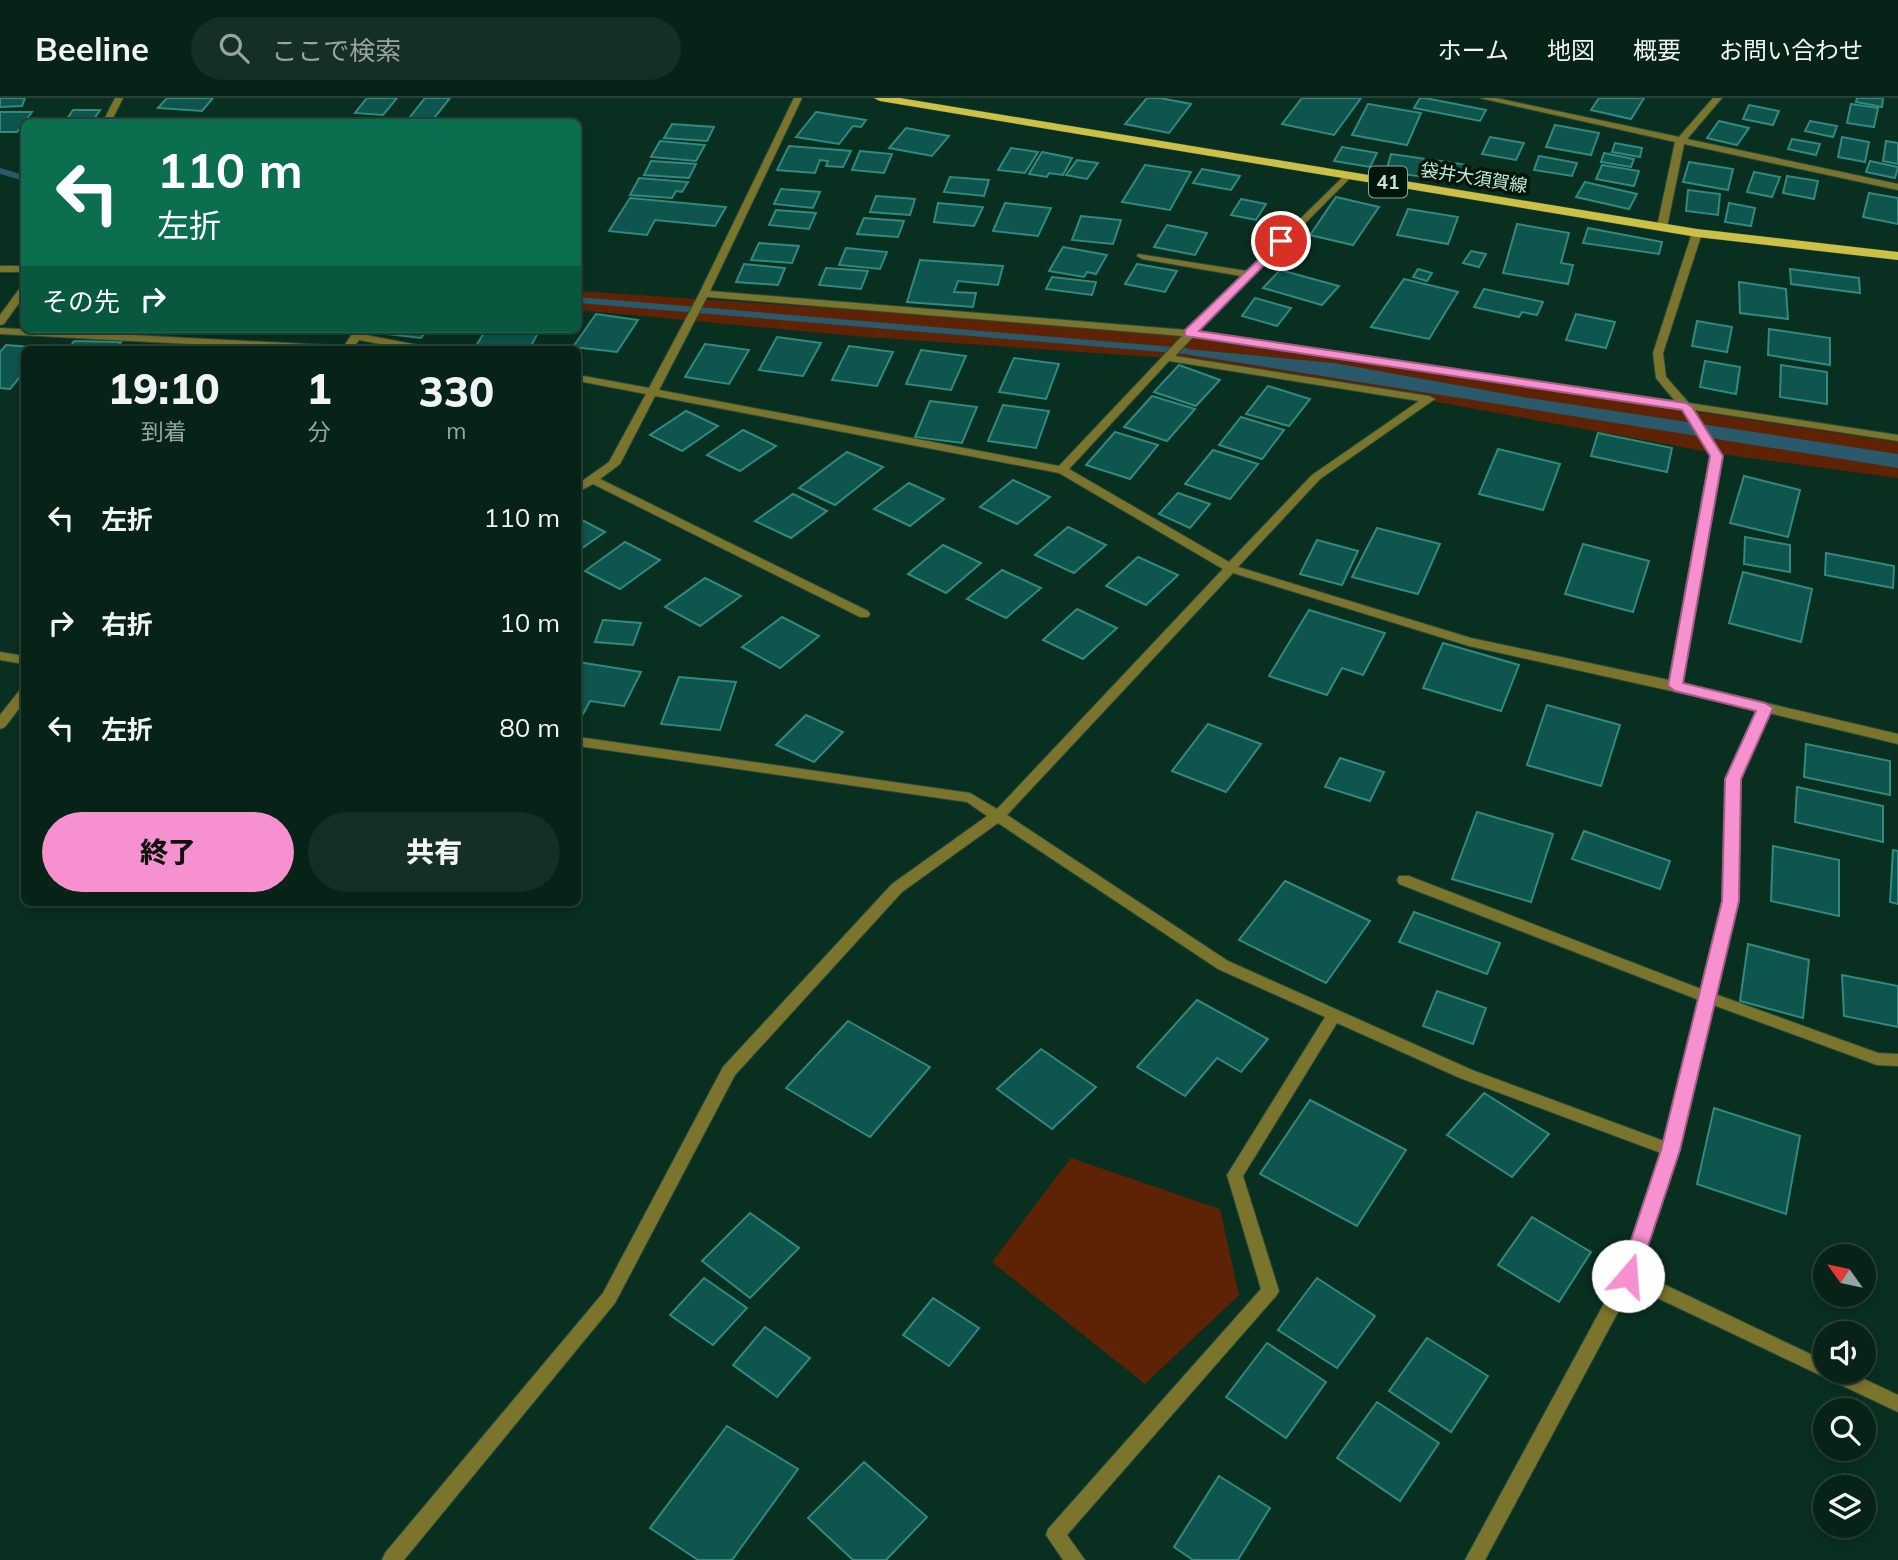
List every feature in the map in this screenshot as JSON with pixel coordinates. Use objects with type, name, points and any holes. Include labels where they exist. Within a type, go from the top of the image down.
[{"type":"main road","name":"袋井大須賀線","points":[[880,98],[1697,233],[1898,256]]},
{"type":"street","points":[[108,119],[119,98]]},
{"type":"street","points":[[581,487],[614,464],[704,294],[798,98]]},
{"type":"street","points":[[1484,98],[1898,187]]},
{"type":"street","points":[[1662,227],[1680,141],[1718,98]]},
{"type":"street","points":[[1062,470],[1190,333],[1348,175]]},
{"type":"street","points":[[1675,686],[1716,456],[1686,407],[1661,378],[1658,353],[1697,233]]},
{"type":"street","points":[[1142,256],[1248,274]]},
{"type":"street","points":[[0,269],[21,269]]},
{"type":"street","points":[[0,322],[21,294]]},
{"type":"street","points":[[704,294],[1190,333],[1898,438]]},
{"type":"street","points":[[0,331],[21,332]]},
{"type":"street","points":[[37,333],[274,346]]},
{"type":"street","points":[[354,333],[411,346]]},
{"type":"street","points":[[392,1560],[610,1298],[729,1071],[897,888],[999,816],[1316,477],[1429,399],[1168,358]]},
{"type":"street","points":[[581,379],[1062,470],[1232,569],[1469,642],[1675,686],[1898,739]]},
{"type":"street","points":[[592,479],[864,614]]},
{"type":"street","points":[[0,656],[21,660]]},
{"type":"street","points":[[0,724],[21,698]]},
{"type":"street","points":[[1475,1560],[1628,1276],[1670,1150],[1730,901],[1733,779],[1765,708]]},
{"type":"street","points":[[581,741],[970,798],[1223,965],[1466,1074],[1670,1150]]},
{"type":"street","points":[[1404,880],[1707,997],[1877,1059],[1898,1060]]},
{"type":"street","points":[[1075,1560],[1055,1535],[1270,1291],[1235,1175],[1334,1015]]},
{"type":"street","points":[[1628,1276],[1813,1364]]},
{"type":"street","points":[[1855,1384],[1898,1405]]},
{"type":"shaded area","points":[[581,291],[1168,331],[1521,380],[1698,412],[1898,442],[1898,478],[1714,453],[1394,394],[1168,358],[866,337],[581,310]]},
{"type":"shaded area","points":[[1071,1158],[1220,1209],[1239,1295],[1145,1384],[992,1262]]},
{"type":"water","points":[[1176,348],[1334,363],[1529,398],[1898,454],[1898,468],[1172,352]]},
{"type":"building","points":[[0,98],[25,98],[22,106],[0,107]]},
{"type":"building","points":[[167,98],[213,98],[202,111],[158,108]]},
{"type":"building","points":[[367,98],[397,98],[383,115],[355,113]]},
{"type":"building","points":[[425,98],[450,98],[433,119],[408,119]]},
{"type":"building","points":[[1147,98],[1191,104],[1169,133],[1125,124]]},
{"type":"building","points":[[1302,98],[1361,98],[1334,135],[1282,124]]},
{"type":"building","points":[[1420,98],[1486,110],[1480,121],[1414,108]]},
{"type":"building","points":[[1599,98],[1644,98],[1631,119],[1591,110]]},
{"type":"building","points":[[1857,98],[1883,98],[1882,107],[1856,102]]},
{"type":"building","points":[[1368,104],[1421,113],[1407,145],[1352,135]]},
{"type":"building","points":[[1851,104],[1878,108],[1874,127],[1847,123]]},
{"type":"building","points":[[1749,105],[1779,111],[1773,125],[1743,119]]},
{"type":"building","points":[[73,110],[100,110],[94,119],[67,119]]},
{"type":"building","points":[[0,112],[32,112],[27,119],[21,119],[21,127],[17,132],[0,132]]},
{"type":"building","points":[[816,112],[866,120],[861,127],[853,126],[839,144],[796,137]]},
{"type":"building","points":[[1719,121],[1749,128],[1737,145],[1707,138]]},
{"type":"building","points":[[1810,121],[1837,126],[1833,137],[1805,131]]},
{"type":"building","points":[[672,124],[714,127],[707,141],[664,138]]},
{"type":"building","points":[[1555,125],[1599,133],[1591,155],[1546,147]]},
{"type":"building","points":[[906,128],[949,136],[932,156],[889,148]]},
{"type":"building","points":[[1490,137],[1524,143],[1516,160],[1482,154]]},
{"type":"building","points":[[1842,137],[1869,142],[1865,162],[1838,157]]},
{"type":"building","points":[[1792,139],[1820,144],[1816,155],[1788,149]]},
{"type":"building","points":[[660,141],[705,145],[696,161],[651,157]]},
{"type":"building","points":[[1886,141],[1898,143],[1898,164],[1883,161]]},
{"type":"building","points":[[1615,143],[1642,148],[1640,157],[1612,152]]},
{"type":"building","points":[[789,146],[851,151],[843,167],[826,166],[828,161],[820,160],[815,173],[777,170]]},
{"type":"building","points":[[1342,147],[1377,153],[1370,167],[1334,161]]},
{"type":"building","points":[[1011,148],[1038,152],[1025,173],[998,170]]},
{"type":"building","points":[[860,151],[892,154],[884,173],[852,170]]},
{"type":"building","points":[[1042,152],[1072,158],[1063,175],[1049,173],[1047,177],[1029,174]]},
{"type":"building","points":[[1604,153],[1634,159],[1631,167],[1601,162]]},
{"type":"building","points":[[1391,154],[1468,165],[1464,182],[1386,172]]},
{"type":"building","points":[[1539,156],[1577,163],[1572,176],[1534,170]]},
{"type":"building","points":[[1077,160],[1098,163],[1087,179],[1066,175]]},
{"type":"building","points":[[651,161],[696,164],[689,178],[644,175]]},
{"type":"building","points":[[1870,161],[1898,167],[1895,178],[1866,172]]},
{"type":"building","points":[[1689,162],[1733,169],[1728,190],[1683,182]]},
{"type":"building","points":[[1145,165],[1191,172],[1170,210],[1122,202]]},
{"type":"building","points":[[1602,165],[1639,171],[1634,186],[1596,179]]},
{"type":"building","points":[[1202,169],[1240,176],[1231,190],[1193,183]]},
{"type":"building","points":[[1754,172],[1780,177],[1772,197],[1747,192]]},
{"type":"building","points":[[1787,176],[1818,181],[1814,199],[1783,193]]},
{"type":"building","points":[[950,177],[989,180],[984,196],[944,192]]},
{"type":"building","points":[[639,178],[688,182],[682,192],[676,191],[672,198],[630,195]]},
{"type":"building","points":[[1585,182],[1637,194],[1629,209],[1576,197]]},
{"type":"building","points":[[781,189],[820,192],[813,208],[774,204]]},
{"type":"building","points":[[1688,190],[1720,194],[1718,215],[1686,211]]},
{"type":"building","points":[[1869,193],[1898,198],[1898,224],[1863,217]]},
{"type":"building","points":[[876,196],[915,199],[910,215],[870,212]]},
{"type":"building","points":[[1336,197],[1379,207],[1353,245],[1310,235]]},
{"type":"building","points":[[630,198],[726,207],[715,226],[655,220],[647,235],[609,231]]},
{"type":"building","points":[[1241,199],[1266,204],[1256,220],[1231,215]]},
{"type":"building","points":[[938,203],[983,207],[974,226],[934,222]]},
{"type":"building","points":[[1005,203],[1051,208],[1038,236],[993,231]]},
{"type":"building","points":[[1729,203],[1755,208],[1751,226],[1725,222]]},
{"type":"building","points":[[1408,209],[1458,217],[1448,244],[1397,235]]},
{"type":"building","points":[[776,210],[816,213],[809,229],[769,225]]},
{"type":"building","points":[[1081,216],[1121,220],[1113,244],[1072,240]]},
{"type":"building","points":[[864,218],[904,221],[898,237],[857,234]]},
{"type":"building","points":[[1517,224],[1569,233],[1561,263],[1573,265],[1568,284],[1503,273]]},
{"type":"building","points":[[1167,225],[1207,233],[1195,255],[1154,247]]},
{"type":"building","points":[[1588,228],[1662,242],[1659,254],[1583,243]]},
{"type":"building","points":[[759,243],[799,246],[792,263],[751,260]]},
{"type":"building","points":[[1063,247],[1107,255],[1096,274],[1087,272],[1084,277],[1049,271]]},
{"type":"building","points":[[846,248],[887,252],[880,269],[839,265]]},
{"type":"building","points":[[1471,251],[1486,254],[1479,267],[1463,263]]},
{"type":"building","points":[[920,260],[1003,266],[998,285],[958,281],[954,292],[976,293],[973,307],[907,302]]},
{"type":"building","points":[[744,264],[785,268],[778,285],[736,282]]},
{"type":"building","points":[[1137,264],[1177,271],[1165,292],[1125,284]]},
{"type":"building","points":[[826,268],[868,271],[861,289],[819,285]]},
{"type":"building","points":[[1418,269],[1432,273],[1427,281],[1413,277]]},
{"type":"building","points":[[1790,269],[1859,278],[1860,293],[1791,284]]},
{"type":"building","points":[[1280,270],[1339,286],[1322,305],[1263,288]]},
{"type":"building","points":[[1052,277],[1096,282],[1092,295],[1046,289]]},
{"type":"building","points":[[1404,279],[1458,292],[1429,339],[1371,327]]},
{"type":"building","points":[[1739,282],[1786,289],[1788,319],[1740,313]]},
{"type":"building","points":[[1484,289],[1543,302],[1537,315],[1522,312],[1519,317],[1474,307]]},
{"type":"building","points":[[1255,298],[1291,308],[1277,326],[1242,316]]},
{"type":"building","points":[[596,314],[638,320],[617,352],[574,346]]},
{"type":"building","points":[[1576,314],[1615,322],[1606,348],[1566,340]]},
{"type":"building","points":[[1697,321],[1732,327],[1727,352],[1692,346]]},
{"type":"building","points":[[1769,329],[1830,338],[1830,365],[1768,355]]},
{"type":"building","points":[[378,333],[425,333],[421,338]]},
{"type":"building","points":[[484,333],[538,333],[531,346],[476,346]]},
{"type":"building","points":[[777,337],[821,343],[803,376],[759,370]]},
{"type":"building","points":[[74,341],[121,342],[118,346],[71,346]]},
{"type":"building","points":[[705,344],[749,350],[729,384],[685,377]]},
{"type":"building","points":[[6,345],[21,346],[21,376],[10,389],[0,388],[0,352]]},
{"type":"building","points":[[849,346],[893,352],[877,386],[832,380]]},
{"type":"building","points":[[921,350],[966,356],[951,390],[906,384]]},
{"type":"building","points":[[1014,358],[1059,364],[1046,399],[999,392]]},
{"type":"building","points":[[1705,361],[1740,367],[1736,394],[1700,387]]},
{"type":"building","points":[[1179,365],[1220,380],[1196,406],[1154,392]]},
{"type":"building","points":[[1781,365],[1827,372],[1827,404],[1780,397]]},
{"type":"building","points":[[1268,386],[1310,399],[1289,426],[1246,414]]},
{"type":"building","points":[[1152,396],[1195,409],[1167,441],[1124,427]]},
{"type":"building","points":[[930,401],[977,407],[962,443],[915,437]]},
{"type":"building","points":[[1003,405],[1049,411],[1036,448],[988,441]]},
{"type":"building","points":[[686,411],[718,426],[682,451],[650,435]]},
{"type":"building","points":[[1241,417],[1284,430],[1262,459],[1219,445]]},
{"type":"building","points":[[743,430],[776,446],[740,471],[707,455]]},
{"type":"building","points":[[1115,432],[1158,445],[1130,479],[1086,465]]},
{"type":"building","points":[[1598,433],[1672,448],[1667,472],[1591,456]]},
{"type":"building","points":[[1498,449],[1560,464],[1543,510],[1479,494]]},
{"type":"building","points":[[1213,450],[1258,464],[1230,499],[1185,484]]},
{"type":"building","points":[[847,452],[883,467],[835,505],[799,488]]},
{"type":"building","points":[[1744,476],[1800,490],[1788,537],[1730,523]]},
{"type":"building","points":[[1013,480],[1050,497],[1017,524],[980,507]]},
{"type":"building","points":[[909,483],[944,499],[910,526],[874,509]]},
{"type":"building","points":[[1178,493],[1210,504],[1190,528],[1159,514]]},
{"type":"building","points":[[793,494],[827,511],[791,538],[755,521]]},
{"type":"building","points":[[581,520],[605,532],[581,549]]},
{"type":"building","points":[[1068,527],[1106,545],[1074,573],[1035,555]]},
{"type":"building","points":[[1377,528],[1440,544],[1418,594],[1352,577]]},
{"type":"building","points":[[1745,537],[1790,545],[1790,572],[1744,564]]},
{"type":"building","points":[[1317,540],[1358,551],[1342,585],[1300,574]]},
{"type":"building","points":[[625,542],[660,560],[620,589],[585,571]]},
{"type":"building","points":[[1583,544],[1649,561],[1633,612],[1565,594]]},
{"type":"building","points":[[943,545],[981,563],[946,593],[908,574]]},
{"type":"building","points":[[1826,553],[1894,566],[1893,588],[1825,575]]},
{"type":"building","points":[[1138,557],[1178,575],[1146,605],[1106,586]]},
{"type":"building","points":[[1002,570],[1041,588],[1006,618],[967,599]]},
{"type":"building","points":[[1743,572],[1812,589],[1801,642],[1729,623]]},
{"type":"building","points":[[705,578],[741,596],[700,626],[665,607]]},
{"type":"building","points":[[1077,609],[1117,628],[1083,659],[1043,640]]},
{"type":"building","points":[[1309,610],[1385,633],[1363,675],[1342,668],[1327,695],[1269,676]]},
{"type":"building","points":[[782,617],[819,636],[780,668],[742,647]]},
{"type":"building","points":[[603,620],[641,623],[633,645],[595,642]]},
{"type":"building","points":[[1443,643],[1519,665],[1501,711],[1423,688]]},
{"type":"building","points":[[581,662],[641,672],[624,706],[590,701],[583,714]]},
{"type":"building","points":[[679,677],[736,682],[720,730],[661,724]]},
{"type":"building","points":[[1547,705],[1620,725],[1601,786],[1527,765]]},
{"type":"building","points":[[806,715],[843,732],[814,762],[776,745]]},
{"type":"building","points":[[1208,724],[1261,744],[1226,792],[1172,771]]},
{"type":"building","points":[[1806,744],[1890,761],[1890,795],[1804,777]]},
{"type":"building","points":[[1340,758],[1384,772],[1370,801],[1325,787]]},
{"type":"building","points":[[1797,787],[1883,806],[1883,842],[1795,822]]},
{"type":"building","points":[[1477,812],[1553,834],[1531,902],[1452,879]]},
{"type":"building","points":[[1584,831],[1670,861],[1660,889],[1572,859]]},
{"type":"building","points":[[1773,846],[1839,860],[1839,916],[1771,901]]},
{"type":"building","points":[[1893,850],[1898,851],[1898,904],[1890,902]]},
{"type":"building","points":[[1285,881],[1370,921],[1326,983],[1239,940]]},
{"type":"building","points":[[1414,912],[1500,943],[1487,974],[1399,942]]},
{"type":"building","points":[[1748,944],[1809,960],[1803,1018],[1740,1001]]},
{"type":"building","points":[[1842,975],[1898,986],[1898,1027],[1844,1016]]},
{"type":"building","points":[[1437,991],[1486,1008],[1473,1044],[1423,1026]]},
{"type":"building","points":[[1197,1000],[1268,1039],[1241,1072],[1217,1058],[1185,1096],[1137,1067]]},
{"type":"building","points":[[848,1021],[930,1067],[870,1137],[786,1088]]},
{"type":"building","points":[[1041,1049],[1096,1087],[1052,1129],[997,1089]]},
{"type":"building","points":[[1484,1093],[1549,1134],[1512,1177],[1447,1135]]},
{"type":"building","points":[[1310,1100],[1406,1150],[1357,1226],[1260,1174]]},
{"type":"building","points":[[1714,1108],[1800,1136],[1786,1214],[1697,1184]]},
{"type":"building","points":[[750,1213],[799,1248],[750,1298],[702,1261]]},
{"type":"building","points":[[1532,1217],[1591,1252],[1559,1302],[1498,1265]]},
{"type":"building","points":[[704,1278],[747,1308],[713,1345],[670,1315]]},
{"type":"building","points":[[1317,1278],[1375,1316],[1337,1368],[1278,1330]]},
{"type":"building","points":[[933,1298],[979,1328],[949,1366],[903,1335]]},
{"type":"building","points":[[765,1327],[810,1358],[777,1397],[733,1365]]},
{"type":"building","points":[[1427,1338],[1488,1376],[1451,1432],[1389,1391]]},
{"type":"building","points":[[1267,1343],[1326,1382],[1286,1438],[1226,1397]]},
{"type":"building","points":[[1377,1402],[1439,1443],[1400,1501],[1337,1458]]},
{"type":"building","points":[[727,1426],[798,1469],[732,1560],[698,1560],[650,1528]]},
{"type":"building","points":[[864,1462],[927,1517],[886,1560],[853,1560],[808,1518]]},
{"type":"building","points":[[1219,1476],[1270,1508],[1238,1560],[1193,1560],[1174,1547]]},
{"type":"waterway","points":[[0,171],[21,177]]},
{"type":"waterway","points":[[581,300],[1186,351]]},
{"type":"route","points":[[1281,241],[1190,333],[1493,376],[1686,407],[1716,456],[1675,686],[1765,708],[1733,779],[1730,901],[1670,1150],[1628,1276]]}]
